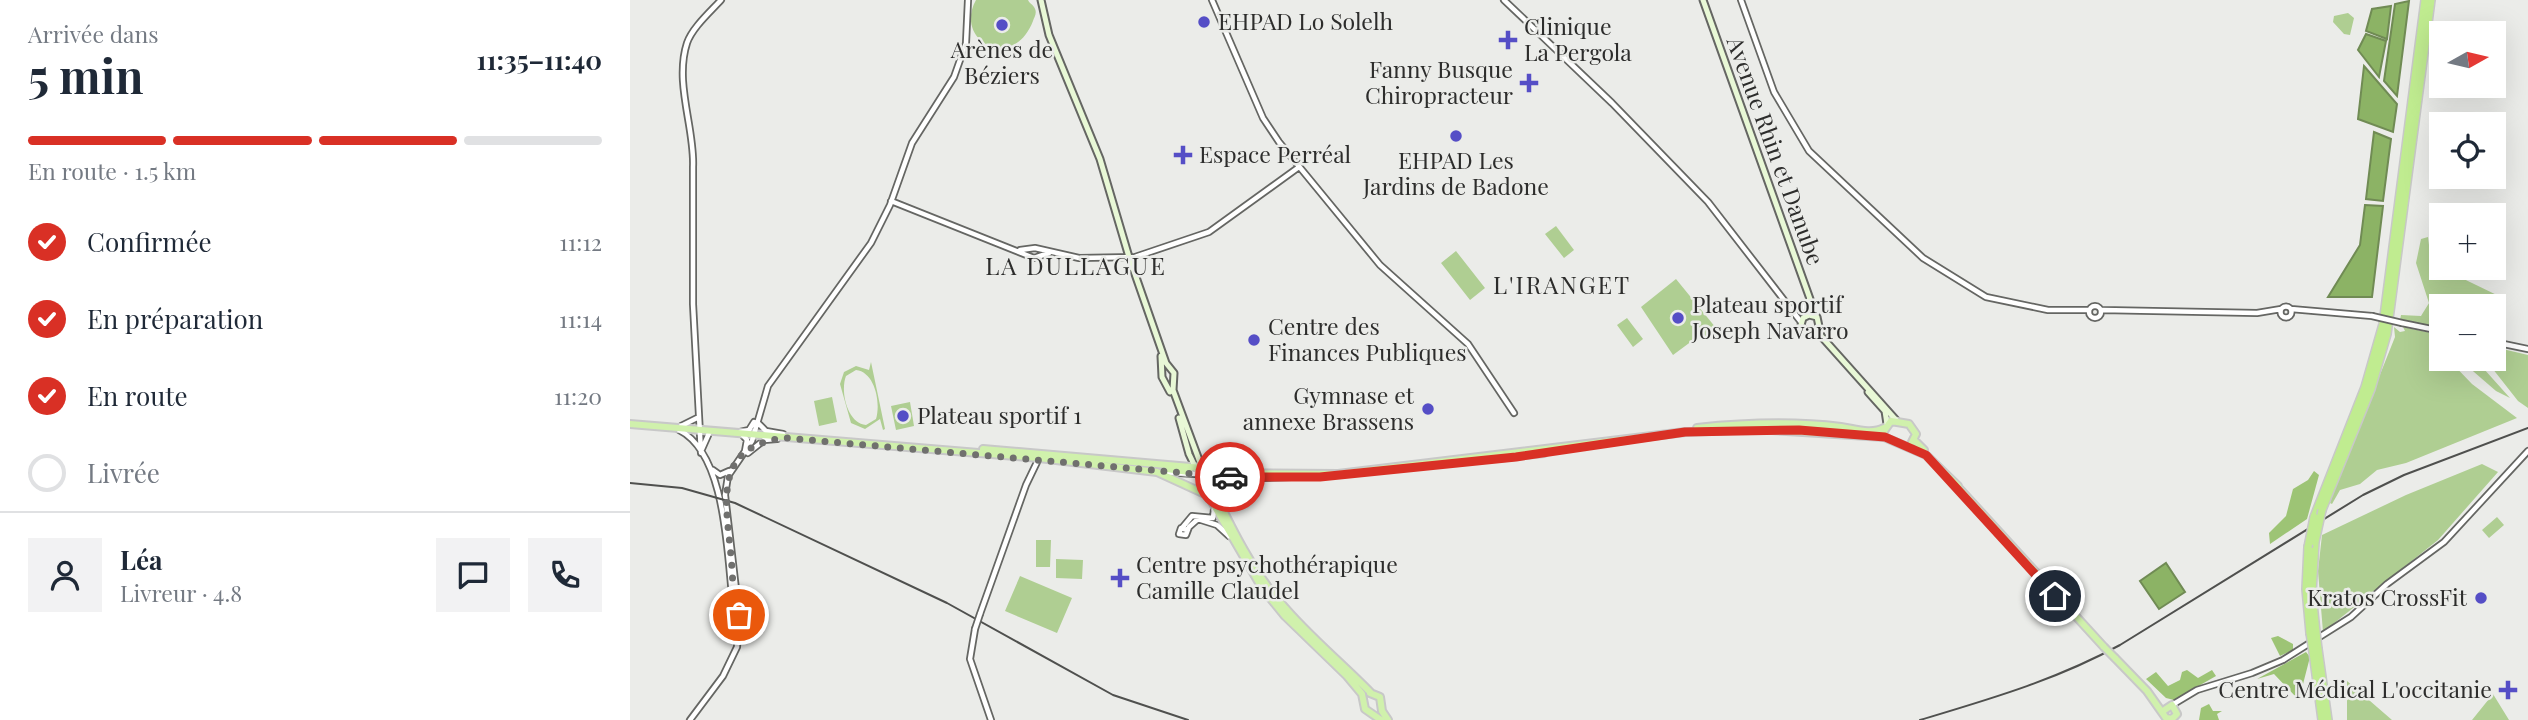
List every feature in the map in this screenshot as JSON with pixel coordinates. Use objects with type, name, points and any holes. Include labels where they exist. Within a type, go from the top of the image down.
[{"type":"highway","points":[[2320,720],[2316,650],[2306,589],[2314,517],[2365,387],[2383,324],[2425,0]]},
{"type":"highway","points":[[2311,545],[2322,510],[2371,389],[2387,334],[2431,0]]},
{"type":"highway","points":[[2316,650],[2322,668],[2330,720]]},
{"type":"main road","points":[[1041,0],[1049,35],[1098,153],[1167,370],[1174,374],[1168,381]]},
{"type":"main road","name":"Avenue Rhin et Danube","points":[[1703,0],[1810,299],[1809,315]]},
{"type":"main road","points":[[1885,437],[1885,411],[1813,334],[1805,332],[1801,322],[1809,315],[1819,320],[1821,336],[1896,420],[1912,426],[1916,434],[1914,440],[1906,445]]},
{"type":"main road","points":[[1813,334],[1819,329]]},
{"type":"main road","points":[[1167,370],[1162,377],[1168,381],[1185,427],[1196,469]]},
{"type":"main road","points":[[1168,381],[1196,469]]},
{"type":"main road","points":[[1491,457],[1724,426],[1816,425],[1872,432],[1896,420]]},
{"type":"main road","points":[[630,424],[1196,469]]},
{"type":"main road","points":[[1755,429],[1782,424]]},
{"type":"main road","points":[[1799,430],[1816,425]]},
{"type":"main road","points":[[1685,432],[1799,430],[1885,437],[1926,455],[1958,486]]},
{"type":"main road","points":[[784,436],[1025,457],[1041,455],[1050,460],[1077,459],[1182,466],[1207,475],[1324,475],[1542,453],[1578,446]]},
{"type":"main road","points":[[1914,440],[2104,647],[2172,713]]},
{"type":"main road","points":[[1077,459],[1157,472],[1205,494],[1212,501],[1234,542],[1274,604],[1347,676],[1363,699],[1363,706],[1381,720]]},
{"type":"main road","points":[[1207,475],[1212,501]]},
{"type":"main road","points":[[1207,475],[1257,571],[1279,602],[1371,693],[1378,695],[1388,720]]},
{"type":"main road","points":[[1363,699],[1371,693]]},
{"type":"main road","points":[[1370,712],[1381,705]]},
{"type":"street","points":[[701,453],[693,304],[695,156],[684,92],[687,44],[721,0]]},
{"type":"street","points":[[744,455],[747,440],[740,432],[749,430],[768,387],[871,243],[891,201],[912,143],[959,65],[965,43],[968,0]]},
{"type":"street","points":[[1212,0],[1264,118],[1299,167],[1380,265],[1468,344],[1514,413]]},
{"type":"street","points":[[1504,0],[1612,103],[1708,202],[1801,322]]},
{"type":"street","points":[[1741,0],[1774,92],[1803,140],[1830,172],[1939,271],[1986,297],[2038,308],[2090,313],[2095,319],[2101,313],[2113,312],[2271,313],[2281,316],[2307,312]]},
{"type":"street","points":[[891,201],[1031,253],[1034,258],[1039,253],[1079,258],[1129,257],[1209,232],[1299,167]]},
{"type":"street","points":[[1794,310],[1802,309],[1810,299]]},
{"type":"street","points":[[2090,313],[2096,306],[2101,313]]},
{"type":"street","points":[[2271,313],[2287,307],[2307,312],[2372,316],[2429,329]]},
{"type":"street","points":[[2280,309],[2281,316]]},
{"type":"street","points":[[2290,316],[2291,309]]},
{"type":"street","points":[[1794,310],[1809,315]]},
{"type":"street","points":[[2506,344],[2528,349]]},
{"type":"street","points":[[672,426],[692,423],[699,414]]},
{"type":"street","points":[[699,414],[702,425],[711,430],[701,453]]},
{"type":"street","points":[[744,455],[754,434],[756,419]]},
{"type":"street","points":[[756,419],[766,431],[784,436]]},
{"type":"street","points":[[672,426],[690,436],[719,488],[737,647],[730,665],[690,720]]},
{"type":"street","points":[[1181,426],[1188,460],[1182,466]]},
{"type":"street","points":[[734,612],[726,484],[733,468],[744,455],[764,440],[784,436]]},
{"type":"street","points":[[2172,713],[2187,697],[2205,687],[2273,665],[2351,618],[2399,575],[2444,542],[2528,451]]},
{"type":"street","points":[[991,720],[970,659],[974,631],[1032,469],[1041,455]]},
{"type":"street","points":[[1025,457],[1031,460],[1032,469]]},
{"type":"street","points":[[1032,469],[1050,460]]},
{"type":"street","points":[[709,468],[720,475],[733,468]]},
{"type":"street","points":[[1196,469],[1324,475]]},
{"type":"street","points":[[1157,472],[1295,479],[1324,475]]},
{"type":"street","points":[[1226,515],[1219,484],[1228,477]]},
{"type":"street","points":[[1212,501],[1213,518],[1192,516],[1185,529],[1193,521],[1203,520],[1222,528],[1234,542]]},
{"type":"shaded area","name":"Arènes de Béziers","points":[[976,0],[1028,0],[1035,9],[1035,15],[1024,37],[1012,45],[1000,48],[988,45],[972,28],[971,15]]},
{"type":"shaded area","points":[[2409,1],[2397,96],[2384,81],[2395,4]]},
{"type":"shaded area","points":[[2391,6],[2387,39],[2366,31],[2372,9]]},
{"type":"shaded area","points":[[2348,13],[2354,18],[2350,35],[2344,34],[2333,22],[2334,16]]},
{"type":"shaded area","points":[[2366,34],[2386,41],[2379,77],[2358,50]]},
{"type":"shaded area","points":[[2364,66],[2397,104],[2393,132],[2358,119]]},
{"type":"shaded area","points":[[2374,132],[2391,139],[2383,201],[2366,199]]},
{"type":"shaded area","points":[[2365,205],[2383,206],[2372,297],[2328,297],[2360,245]]},
{"type":"shaded area","points":[[1556,226],[1574,250],[1564,258],[1545,234]]},
{"type":"shaded area","points":[[2428,237],[2429,280],[2466,280],[2495,294],[2429,294],[2429,303],[2416,263],[2421,239]]},
{"type":"shaded area","points":[[1456,251],[1485,288],[1470,300],[1441,263]]},
{"type":"shaded area","name":"Plateau sportif Joseph Navarro","points":[[1676,279],[1716,328],[1703,338],[1700,335],[1673,355],[1641,307]]},
{"type":"shaded area","points":[[2429,303],[2429,326],[2400,320],[2401,315],[2421,316]]},
{"type":"shaded area","points":[[1627,318],[1643,339],[1633,347],[1617,325]]},
{"type":"shaded area","points":[[2394,327],[2400,332],[2405,331],[2403,327],[2429,332],[2429,371],[2460,371],[2472,384],[2517,418],[2406,463],[2377,470],[2360,484],[2340,490],[2332,504],[2330,503],[2335,487],[2395,337]]},
{"type":"shaded area","points":[[2506,350],[2528,355],[2528,408],[2518,401],[2494,371],[2506,371]]},
{"type":"shaded area","points":[[871,362],[885,429],[883,430],[880,419],[865,429],[851,423],[840,384],[844,372],[856,366],[869,370]],"holes":[[[856,370],[863,372],[872,382],[878,405],[876,419],[866,425],[859,423],[850,413],[844,390],[846,376]]]},
{"type":"shaded area","points":[[2473,371],[2486,371],[2510,398],[2496,391]]},
{"type":"shaded area","points":[[832,397],[837,422],[819,426],[814,401]]},
{"type":"shaded area","name":"Plateau sportif 1","points":[[910,402],[914,426],[896,430],[891,406]]},
{"type":"shaded area","points":[[2482,464],[2498,472],[2438,540],[2323,632],[2318,571],[2322,535],[2406,495]]},
{"type":"shaded area","points":[[2314,471],[2319,475],[2307,519],[2270,544],[2269,533],[2286,516],[2293,489],[2308,480]]},
{"type":"shaded area","points":[[2497,517],[2504,525],[2489,538],[2482,530]]},
{"type":"shaded area","points":[[1036,540],[1051,540],[1050,567],[1036,567]]},
{"type":"shaded area","points":[[1056,559],[1083,560],[1082,579],[1056,578]]},
{"type":"shaded area","points":[[2166,563],[2185,592],[2159,609],[2140,581]]},
{"type":"shaded area","points":[[1020,576],[1072,598],[1057,633],[1005,611]]},
{"type":"shaded area","points":[[2278,636],[2293,644],[2293,650],[2280,656],[2271,638]]},
{"type":"shaded area","points":[[2306,652],[2310,657],[2302,688],[2295,696],[2274,674],[2257,679]]},
{"type":"shaded area","points":[[2187,670],[2198,678],[2212,670],[2216,676],[2174,700],[2166,698],[2146,679],[2156,672],[2168,686],[2180,680],[2182,672]]},
{"type":"shaded area","points":[[2347,681],[2392,720],[2347,720]]},
{"type":"shaded area","points":[[2493,694],[2509,720],[2472,720]]},
{"type":"shaded area","points":[[2209,704],[2213,711],[2222,711],[2217,714],[2219,720],[2199,720],[2201,708]]},
{"type":"railway","points":[[1920,720],[2022,688],[2072,669],[2120,645],[2363,495],[2404,475],[2528,428]]},
{"type":"railway","points":[[630,483],[682,488],[735,503],[947,603],[1113,695],[1188,720]]},
{"type":"way so far","points":[[739,615],[735,599],[726,484],[728,476],[744,455],[764,440],[786,438],[926,448],[1195,476],[1230,477]]},
{"type":"place","name":"EHPAD Lo Solelh","points":[[1204,22]]},
{"type":"place","name":"Arènes de Béziers","points":[[1002,25]]},
{"type":"place","name":"Clinique La Pergola","points":[[1508,40]]},
{"type":"place","name":"Fanny Busque Chiropracteur","points":[[1529,83]]},
{"type":"place","name":"EHPAD Les Jardins de Badone","points":[[1456,136]]},
{"type":"place","name":"Espace Perréal","points":[[1183,155]]},
{"type":"place","name":"Plateau sportif Joseph Navarro","points":[[1678,318]]},
{"type":"place","name":"Centre des Finances Publiques","points":[[1254,340]]},
{"type":"place","name":"Gymnase et annexe Brassens","points":[[1428,409]]},
{"type":"place","name":"Plateau sportif 1","points":[[903,416]]},
{"type":"place","name":"Centre psychothérapique Camille Claudel","points":[[1120,578]]},
{"type":"place","name":"Kratos CrossFit","points":[[2481,598]]},
{"type":"place","name":"Centre Médical L'occitanie","points":[[2508,690]]},
{"type":"district","name":"LA DULLAGUE","points":[[1076,267]]},
{"type":"district","name":"L'IRANGET","points":[[1562,286]]},
{"type":"route","points":[[1230,477],[1320,477],[1491,457],[1516,457],[1685,432],[1799,430],[1885,437],[1926,455],[1958,486],[2055,596]]}]
